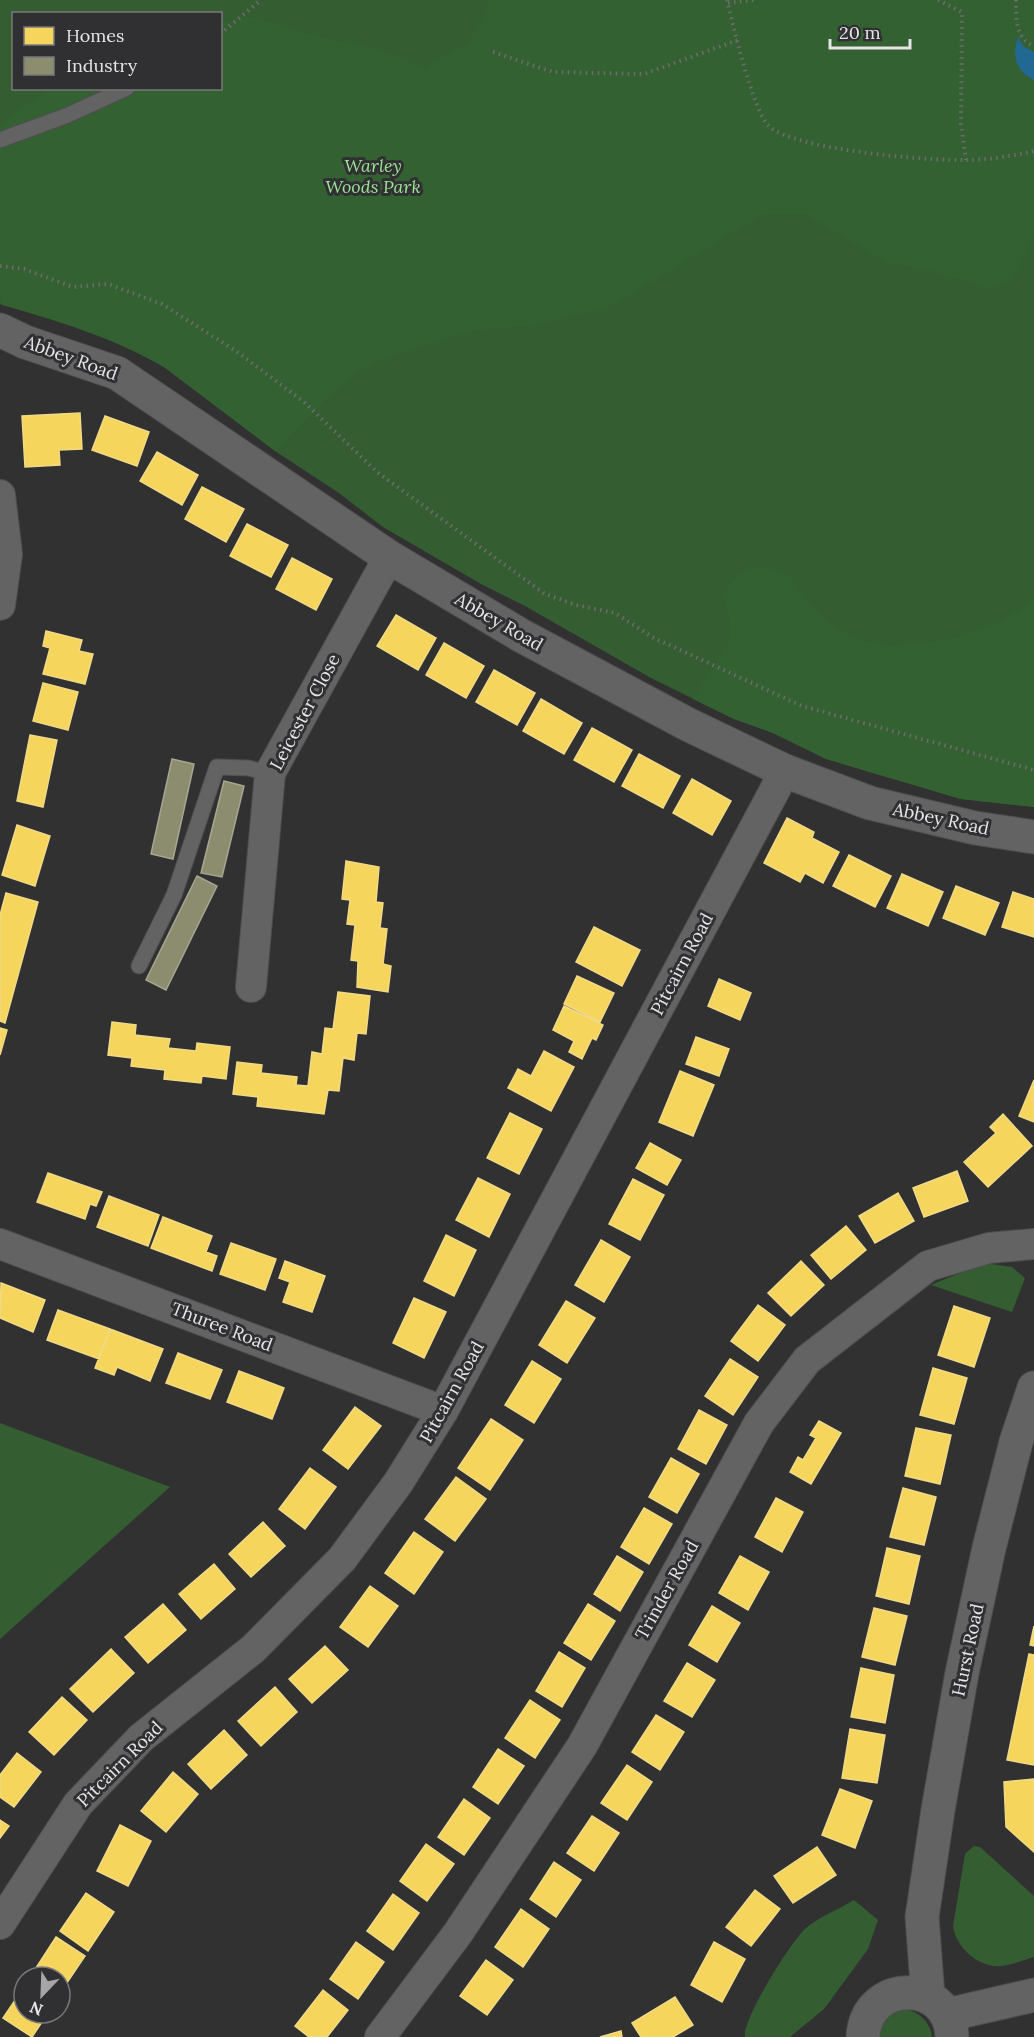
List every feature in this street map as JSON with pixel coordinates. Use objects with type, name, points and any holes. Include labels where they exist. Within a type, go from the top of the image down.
[{"type":"street","name":"Abbey Road","points":[[0,330],[25,342],[117,373],[389,557],[522,636],[689,725],[785,771],[870,803],[975,828],[1034,837]]},
{"type":"street","points":[[0,495],[7,554],[0,605]]},
{"type":"street","name":"Leicester Close","points":[[251,987],[270,773],[389,557]]},
{"type":"street","name":"Pitcairn Road","points":[[0,1924],[78,1804],[141,1738],[253,1649],[342,1559],[398,1484],[443,1411],[785,771]]},
{"type":"street","name":"Thuree Road","points":[[0,1244],[443,1411]]},
{"type":"street","name":"Trinder Road","points":[[380,2037],[458,1933],[582,1746],[759,1423],[807,1360],[927,1266],[989,1248],[1034,1244]]},
{"type":"street","name":"Hurst Road","points":[[889,1996],[922,1917],[962,1673],[1016,1442],[1034,1388]]},
{"type":"street","name":"Hurst Road","points":[[922,1917],[942,2016]]},
{"type":"street","points":[[857,2032],[874,2007],[889,1996],[909,1992],[942,2016],[1031,1996]]},
{"type":"street","points":[[974,2037],[1031,1996]]},
{"type":"lane","points":[[0,140],[68,115],[123,90]]},
{"type":"lane","points":[[139,966],[174,895],[217,767],[248,768],[270,773]]},
{"type":"path","points":[[222,32],[261,0]]},
{"type":"path","points":[[754,0],[728,2],[756,104],[768,125],[786,136],[876,154],[966,160],[1034,151]]},
{"type":"path","points":[[938,0],[962,12],[961,124],[966,160]]},
{"type":"path","points":[[1016,0],[1018,30],[1027,43],[1034,46]]},
{"type":"path","points":[[493,52],[553,72],[644,74],[738,40]]},
{"type":"path","points":[[0,266],[24,269],[73,287],[108,284],[162,304],[236,351],[304,402],[377,472],[545,594],[576,605],[615,614],[654,638],[802,706],[1034,770]]},
{"type":"green space","points":[[0,0],[1034,0],[1034,807],[961,799],[826,759],[773,733],[734,719],[651,678],[383,527],[339,493],[275,451],[164,367],[125,347],[63,323],[0,304]]},
{"type":"green space","name":"Warley Woods Park","points":[[488,0],[1034,0],[1034,238],[1012,281],[988,288],[929,270],[889,263],[804,214],[762,215],[611,306],[533,325],[478,330],[389,356],[358,372],[331,394],[275,451],[164,367],[125,347],[85,331],[2,305],[0,292],[0,127],[11,115],[47,90],[222,90],[222,23],[252,17],[322,38],[377,49],[424,68],[469,42],[484,15]]},
{"type":"green space","points":[[765,566],[791,578],[805,600],[828,623],[853,638],[885,645],[919,644],[954,638],[999,622],[1034,600],[1034,807],[961,799],[826,759],[773,733],[734,719],[693,699],[730,640],[729,620],[723,593],[738,575]]},
{"type":"green space","points":[[984,1263],[1012,1267],[1025,1278],[1012,1312],[931,1285]]},
{"type":"green space","points":[[0,1423],[170,1487],[0,1639]]},
{"type":"green space","points":[[974,1846],[980,1847],[1034,1896],[1034,1957],[1009,1965],[993,1966],[977,1960],[959,1942],[953,1926],[965,1854]]},
{"type":"green space","points":[[854,1900],[878,1920],[868,1949],[824,2009],[790,2037],[745,2037],[746,2028],[759,1999],[799,1935],[817,1920]]},
{"type":"green space","points":[[905,2009],[923,2018],[929,2026],[932,2037],[874,2037],[878,2026],[885,2018]]},
{"type":"water","points":[[1018,37],[1023,46],[1034,52],[1034,80],[1023,72],[1015,57]]},
{"type":"building: Homes","points":[[80,413],[82,449],[59,450],[60,465],[25,467],[22,416]]},
{"type":"building: Homes","points":[[105,416],[149,432],[137,466],[92,450]]},
{"type":"building: Homes","points":[[157,452],[198,475],[182,505],[140,481]]},
{"type":"building: Homes","points":[[202,487],[244,509],[226,542],[185,519]]},
{"type":"building: Homes","points":[[247,524],[288,545],[271,577],[230,556]]},
{"type":"building: Homes","points":[[292,558],[332,579],[316,610],[276,589]]},
{"type":"building: Homes","points":[[396,615],[436,638],[418,670],[377,646]]},
{"type":"building: Homes","points":[[46,631],[82,640],[79,651],[93,654],[85,684],[43,674],[50,648],[43,646]]},
{"type":"building: Homes","points":[[444,643],[484,666],[466,698],[426,675]]},
{"type":"building: Homes","points":[[494,670],[535,693],[517,725],[476,702]]},
{"type":"building: Homes","points":[[43,683],[78,692],[68,730],[33,721]]},
{"type":"building: Homes","points":[[541,699],[582,723],[564,754],[523,731]]},
{"type":"building: Homes","points":[[592,728],[632,750],[614,782],[574,760]]},
{"type":"building: Homes","points":[[30,735],[57,740],[43,807],[17,801]]},
{"type":"building: Homes","points":[[639,754],[680,776],[663,808],[622,786]]},
{"type":"building: Homes","points":[[692,779],[731,801],[712,835],[673,813]]},
{"type":"building: Homes","points":[[787,818],[814,832],[812,838],[839,852],[823,883],[805,873],[800,882],[764,863]]},
{"type":"building: Homes","points":[[17,825],[50,836],[35,886],[2,875]]},
{"type":"building: Homes","points":[[849,855],[891,876],[875,907],[833,886]]},
{"type":"building: Homes","points":[[346,861],[379,867],[376,902],[383,903],[380,928],[387,929],[383,964],[391,966],[388,992],[357,987],[358,961],[351,960],[355,925],[347,924],[350,900],[342,899]]},
{"type":"building: Homes","points":[[902,874],[943,892],[928,926],[887,908]]},
{"type":"building: Homes","points":[[956,886],[999,903],[985,935],[943,918]]},
{"type":"building: Homes","points":[[1013,892],[1034,899],[1034,937],[1002,927]]},
{"type":"building: Homes","points":[[6,893],[38,902],[5,1023],[0,1021],[0,915]]},
{"type":"building: Homes","points":[[594,927],[640,950],[622,986],[576,962]]},
{"type":"building: Homes","points":[[577,976],[614,993],[600,1022],[564,1004]]},
{"type":"building: Homes","points":[[719,979],[751,993],[740,1020],[708,1006]]},
{"type":"building: Homes","points":[[338,992],[370,996],[366,1034],[357,1033],[354,1060],[343,1058],[339,1091],[328,1090],[324,1114],[257,1106],[258,1097],[233,1094],[237,1062],[262,1065],[261,1073],[297,1077],[296,1085],[308,1086],[312,1052],[322,1054],[325,1028],[333,1029]]},
{"type":"building: Homes","points":[[564,1006],[603,1025],[596,1040],[592,1038],[582,1059],[569,1052],[574,1041],[553,1030]]},
{"type":"building: Homes","points":[[112,1022],[136,1025],[135,1035],[170,1039],[168,1048],[196,1051],[197,1043],[230,1047],[226,1079],[202,1076],[201,1083],[164,1079],[165,1070],[131,1066],[132,1058],[108,1055]]},
{"type":"building: Homes","points":[[0,1028],[7,1030],[0,1055]]},
{"type":"building: Homes","points":[[696,1037],[729,1049],[719,1076],[686,1064]]},
{"type":"building: Homes","points":[[544,1051],[574,1067],[551,1111],[508,1088],[518,1069],[531,1076]]},
{"type":"building: Homes","points":[[680,1071],[714,1085],[693,1136],[659,1122]]},
{"type":"building: Homes","points":[[1034,1080],[1034,1122],[1019,1116]]},
{"type":"building: Homes","points":[[510,1113],[542,1129],[519,1174],[487,1158]]},
{"type":"building: Homes","points":[[1003,1114],[1032,1146],[988,1187],[964,1162],[996,1133],[990,1127]]},
{"type":"building: Homes","points":[[650,1143],[681,1160],[667,1185],[636,1168]]},
{"type":"building: Homes","points":[[957,1171],[968,1201],[924,1217],[913,1188]]},
{"type":"building: Homes","points":[[48,1173],[102,1192],[96,1206],[90,1204],[85,1219],[37,1202]]},
{"type":"building: Homes","points":[[478,1178],[510,1194],[489,1237],[456,1220]]},
{"type":"building: Homes","points":[[633,1179],[664,1195],[640,1240],[609,1224]]},
{"type":"building: Homes","points":[[898,1193],[914,1221],[875,1243],[859,1216]]},
{"type":"building: Homes","points":[[109,1196],[159,1215],[148,1246],[97,1227]]},
{"type":"building: Homes","points":[[163,1217],[212,1236],[206,1252],[217,1256],[212,1271],[151,1248]]},
{"type":"building: Homes","points":[[846,1226],[866,1250],[831,1279],[811,1255]]},
{"type":"building: Homes","points":[[446,1235],[476,1250],[454,1296],[424,1281]]},
{"type":"building: Homes","points":[[601,1240],[630,1257],[604,1302],[575,1285]]},
{"type":"building: Homes","points":[[231,1243],[276,1259],[265,1290],[220,1274]]},
{"type":"building: Homes","points":[[285,1261],[325,1276],[312,1312],[283,1302],[290,1282],[279,1278]]},
{"type":"building: Homes","points":[[801,1261],[824,1285],[791,1316],[768,1293]]},
{"type":"building: Homes","points":[[1,1283],[45,1300],[33,1332],[0,1318]]},
{"type":"building: Homes","points":[[414,1298],[446,1312],[424,1358],[393,1343]]},
{"type":"building: Homes","points":[[566,1301],[595,1318],[567,1363],[539,1345]]},
{"type":"building: Homes","points":[[758,1305],[785,1325],[758,1361],[731,1341]]},
{"type":"building: Homes","points":[[954,1306],[990,1318],[974,1367],[938,1355]]},
{"type":"building: Homes","points":[[58,1310],[110,1329],[99,1359],[47,1340]]},
{"type":"building: Homes","points":[[110,1329],[163,1349],[150,1381],[117,1367],[114,1375],[95,1368]]},
{"type":"building: Homes","points":[[178,1353],[222,1370],[210,1399],[166,1383]]},
{"type":"building: Homes","points":[[730,1359],[758,1377],[733,1415],[705,1396]]},
{"type":"building: Homes","points":[[532,1361],[561,1379],[534,1423],[505,1405]]},
{"type":"building: Homes","points":[[933,1368],[967,1378],[954,1424],[920,1415]]},
{"type":"building: Homes","points":[[239,1371],[284,1388],[272,1419],[227,1402]]},
{"type":"building: Homes","points":[[355,1407],[381,1426],[348,1469],[323,1450]]},
{"type":"building: Homes","points":[[699,1410],[727,1425],[706,1464],[678,1449]]},
{"type":"building: Homes","points":[[491,1419],[523,1440],[490,1490],[458,1468]]},
{"type":"building: Homes","points":[[819,1421],[841,1433],[811,1484],[790,1472],[798,1457],[803,1460],[816,1438],[810,1435]]},
{"type":"building: Homes","points":[[916,1428],[951,1435],[940,1484],[905,1476]]},
{"type":"building: Homes","points":[[671,1458],[699,1474],[677,1513],[649,1497]]},
{"type":"building: Homes","points":[[310,1468],[336,1487],[305,1529],[279,1509]]},
{"type":"building: Homes","points":[[456,1477],[486,1499],[455,1541],[425,1519]]},
{"type":"building: Homes","points":[[903,1488],[936,1497],[924,1545],[890,1537]]},
{"type":"building: Homes","points":[[776,1498],[803,1512],[782,1552],[755,1537]]},
{"type":"building: Homes","points":[[644,1508],[672,1524],[649,1564],[621,1547]]},
{"type":"building: Homes","points":[[263,1522],[285,1546],[251,1577],[229,1554]]},
{"type":"building: Homes","points":[[414,1532],[443,1552],[414,1594],[385,1573]]},
{"type":"building: Homes","points":[[887,1548],[920,1556],[909,1604],[876,1596]]},
{"type":"building: Homes","points":[[617,1556],[643,1572],[620,1611],[594,1594]]},
{"type":"building: Homes","points":[[740,1556],[769,1572],[748,1610],[719,1593]]},
{"type":"building: Homes","points":[[214,1564],[235,1589],[201,1619],[179,1594]]},
{"type":"building: Homes","points":[[370,1586],[398,1606],[368,1647],[340,1627]]},
{"type":"building: Homes","points":[[163,1604],[186,1630],[148,1663],[125,1637]]},
{"type":"building: Homes","points":[[588,1604],[615,1621],[591,1660],[564,1643]]},
{"type":"building: Homes","points":[[712,1606],[740,1623],[717,1662],[689,1645]]},
{"type":"building: Homes","points":[[874,1608],[907,1616],[895,1665],[862,1657]]},
{"type":"building: Homes","points":[[1034,1626],[1034,1646],[1030,1645]]},
{"type":"building: Homes","points":[[325,1646],[348,1670],[312,1703],[289,1679]]},
{"type":"building: Homes","points":[[111,1649],[134,1673],[93,1712],[70,1689]]},
{"type":"building: Homes","points":[[559,1652],[585,1668],[562,1707],[536,1691]]},
{"type":"building: Homes","points":[[1029,1654],[1034,1655],[1034,1765],[1007,1760]]},
{"type":"building: Homes","points":[[687,1663],[715,1680],[692,1717],[664,1701]]},
{"type":"building: Homes","points":[[861,1668],[894,1675],[885,1723],[851,1717]]},
{"type":"building: Homes","points":[[275,1687],[297,1712],[261,1746],[238,1721]]},
{"type":"building: Homes","points":[[62,1697],[87,1720],[54,1755],[29,1732]]},
{"type":"building: Homes","points":[[530,1700],[560,1720],[535,1758],[505,1738]]},
{"type":"building: Homes","points":[[656,1715],[684,1732],[660,1770],[632,1752]]},
{"type":"building: Homes","points":[[850,1729],[885,1735],[877,1783],[842,1778]]},
{"type":"building: Homes","points":[[224,1730],[247,1755],[211,1789],[188,1764]]},
{"type":"building: Homes","points":[[498,1749],[524,1766],[498,1804],[473,1787]]},
{"type":"building: Homes","points":[[17,1753],[41,1772],[14,1807],[0,1797],[0,1775]]},
{"type":"building: Homes","points":[[627,1765],[652,1782],[627,1820],[601,1803]]},
{"type":"building: Homes","points":[[173,1772],[198,1794],[166,1832],[141,1811]]},
{"type":"building: Homes","points":[[1034,1779],[1034,1852],[1006,1827],[1004,1782]]},
{"type":"building: Homes","points":[[840,1789],[872,1801],[855,1848],[822,1835]]},
{"type":"building: Homes","points":[[464,1799],[490,1818],[464,1855],[438,1837]]},
{"type":"building: Homes","points":[[592,1816],[619,1833],[594,1871],[567,1853]]},
{"type":"building: Homes","points":[[0,1820],[9,1826],[0,1838]]},
{"type":"building: Homes","points":[[120,1825],[151,1841],[128,1886],[97,1871]]},
{"type":"building: Homes","points":[[426,1844],[454,1864],[427,1901],[400,1881]]},
{"type":"building: Homes","points":[[817,1847],[836,1875],[793,1903],[774,1876]]},
{"type":"building: Homes","points":[[554,1862],[581,1880],[556,1917],[530,1899]]},
{"type":"building: Homes","points":[[755,1890],[780,1909],[751,1946],[726,1927]]},
{"type":"building: Homes","points":[[86,1893],[114,1912],[88,1951],[60,1931]]},
{"type":"building: Homes","points":[[393,1894],[419,1913],[393,1950],[367,1931]]},
{"type":"building: Homes","points":[[521,1909],[549,1929],[523,1967],[495,1947]]},
{"type":"building: Homes","points":[[56,1937],[85,1956],[72,1975],[72,1965],[38,1965]]},
{"type":"building: Homes","points":[[356,1942],[384,1962],[358,1999],[330,1979]]},
{"type":"building: Homes","points":[[714,1942],[745,1959],[722,2002],[691,1985]]},
{"type":"building: Homes","points":[[486,1960],[513,1980],[487,2015],[460,1996]]},
{"type":"building: Homes","points":[[323,1990],[348,2010],[327,2037],[309,2037],[295,2026]]},
{"type":"building: Homes","points":[[675,1997],[693,2025],[673,2037],[641,2037],[632,2023]]},
{"type":"building: Homes","points":[[12,2005],[12,2024],[3,2018]]},
{"type":"building: Homes","points":[[14,2025],[40,2025],[32,2037]]},
{"type":"building: Homes","points":[[621,2031],[622,2037],[600,2037]]},
{"type":"building: Industry","points":[[172,759],[194,764],[173,859],[151,854]]},
{"type":"building: Industry","points":[[224,781],[244,786],[222,877],[201,873]]},
{"type":"building: Industry","points":[[197,876],[217,886],[166,990],[146,980]]}]
